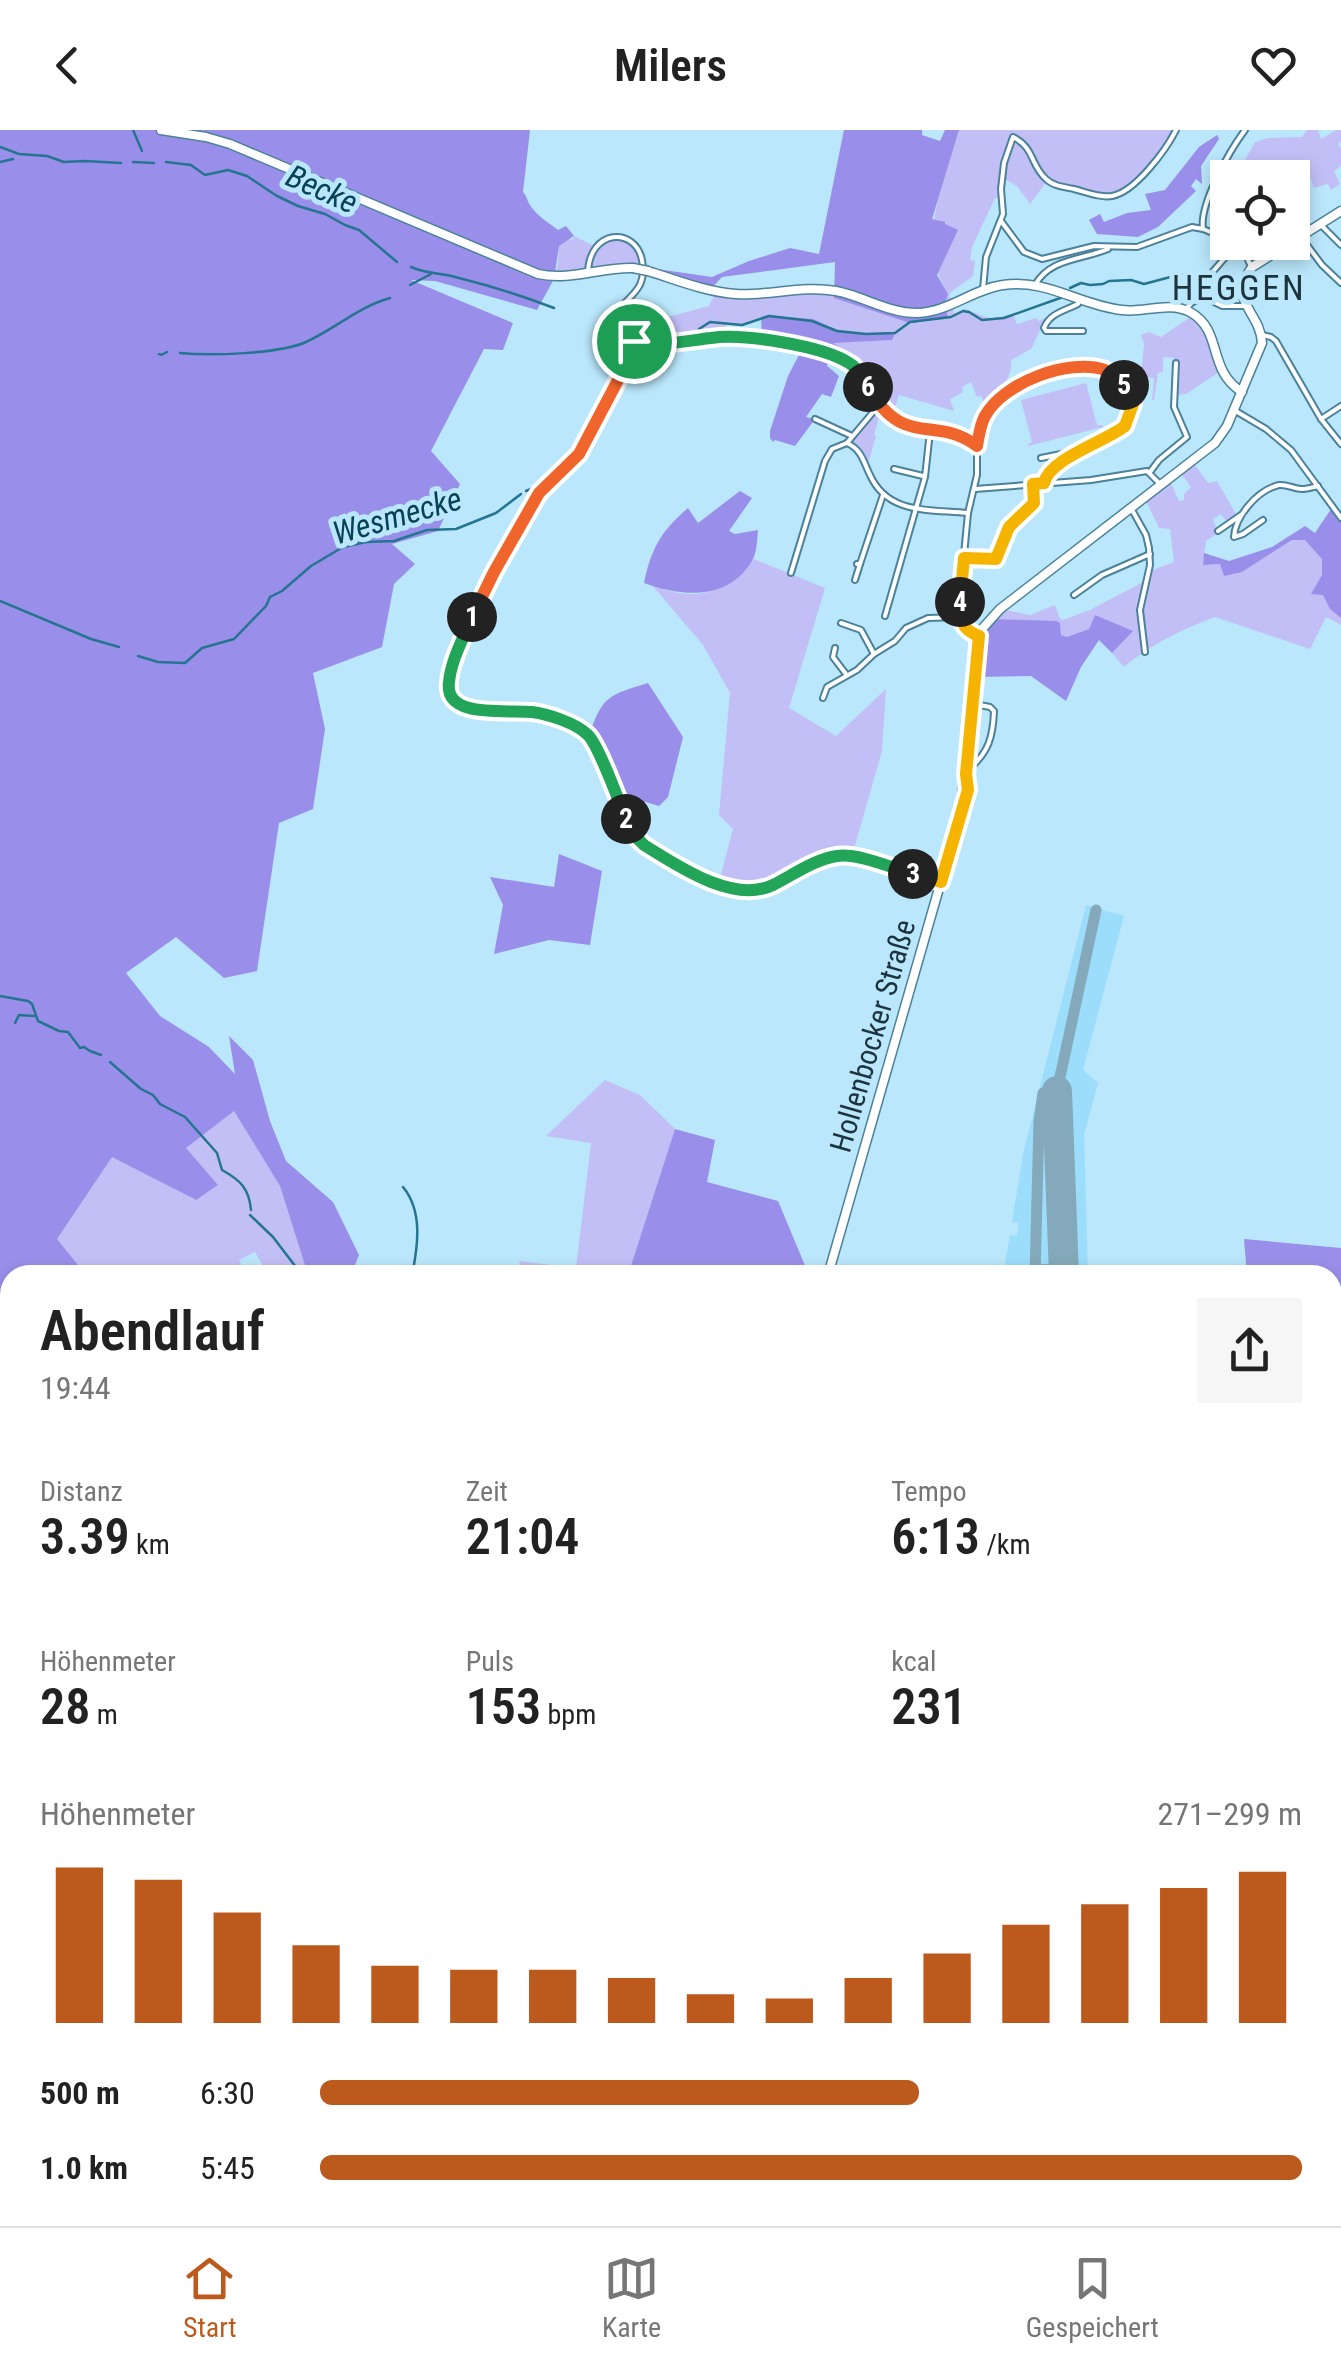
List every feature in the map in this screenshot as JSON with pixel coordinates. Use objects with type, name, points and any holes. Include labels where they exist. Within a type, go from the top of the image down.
[{"type":"main road","points":[[161,130],[230,144],[538,274],[565,277],[634,268],[716,292],[831,290],[894,310],[917,313],[944,308],[982,290],[1022,283],[1117,310],[1186,310],[1207,328],[1222,374],[1242,392]]},
{"type":"main road","points":[[1310,231],[1341,211]]},
{"type":"main road","points":[[979,636],[1000,609],[1214,443],[1228,426],[1259,354],[1262,335],[1245,306],[1243,290],[1248,272],[1263,260]]},
{"type":"main road","name":"Hollenbocker Straße","points":[[831,1265],[962,810],[979,636]]},
{"type":"street","points":[[982,290],[986,257],[1003,214],[1004,163],[1014,137],[1026,144],[1047,180],[1096,195],[1113,196],[1136,182],[1176,130]]},
{"type":"street","points":[[1203,229],[1201,221],[1209,199],[1234,144],[1245,130]]},
{"type":"street","points":[[1001,221],[1024,252],[1042,259],[1094,246],[1137,248],[1192,227],[1210,232]]},
{"type":"street","points":[[1321,224],[1341,245]]},
{"type":"street","points":[[588,272],[590,254],[603,241],[619,238],[635,246],[643,264],[642,282],[617,318],[620,332],[634,341],[654,344],[728,336],[792,344],[846,360],[858,371],[879,405],[897,422],[960,436],[977,446]]},
{"type":"street","points":[[1035,285],[1042,273],[1058,264],[1112,248]]},
{"type":"street","points":[[1310,249],[1341,283]]},
{"type":"street","points":[[1204,297],[1202,284],[1219,260]]},
{"type":"street","points":[[1248,260],[1252,267]]},
{"type":"street","points":[[1186,310],[1190,303],[1204,297],[1222,306],[1245,306]]},
{"type":"street","points":[[1079,298],[1078,304],[1053,316],[1044,328],[1052,332],[1084,331]]},
{"type":"street","points":[[1262,335],[1276,341],[1321,419],[1341,444]]},
{"type":"street","points":[[634,341],[579,454],[539,493],[494,572],[456,658],[449,682],[451,696],[457,704],[468,708],[535,712],[585,733],[592,740],[639,841],[720,887],[762,889],[826,859],[845,855],[941,882]]},
{"type":"street","points":[[975,490],[1150,472],[1187,437],[1174,407],[1176,362]]},
{"type":"street","points":[[979,636],[965,629],[960,617],[968,513],[975,490],[980,429],[993,405],[1030,377],[1078,369],[1105,370],[1115,376],[1133,404],[1121,430],[1080,450],[1046,475],[1044,483]]},
{"type":"street","points":[[792,573],[824,461],[832,449],[848,443],[879,405]]},
{"type":"street","points":[[1321,419],[1341,406]]},
{"type":"street","points":[[1234,410],[1279,438],[1305,466],[1341,518]]},
{"type":"street","points":[[815,419],[852,436]]},
{"type":"street","points":[[885,616],[925,477],[930,430]]},
{"type":"street","points":[[848,443],[859,451],[883,496],[902,506],[968,513]]},
{"type":"street","points":[[1041,458],[1080,450]]},
{"type":"street","points":[[894,469],[925,477]]},
{"type":"street","points":[[1150,472],[1160,484]]},
{"type":"street","points":[[964,558],[998,558],[1009,527],[1034,503],[1033,484]]},
{"type":"street","points":[[1262,520],[1234,538],[1236,525],[1258,496],[1276,486],[1318,486]]},
{"type":"street","points":[[855,580],[883,496]]},
{"type":"street","points":[[1130,508],[1146,535],[1150,554],[1140,610],[1145,652]]},
{"type":"street","points":[[1218,531],[1245,512]]},
{"type":"street","points":[[1074,595],[1102,575],[1150,554]]},
{"type":"street","points":[[823,698],[827,686],[896,640],[906,628],[928,618],[960,617]]},
{"type":"street","points":[[840,622],[861,630],[874,654]]},
{"type":"street","points":[[835,648],[833,656],[846,676]]},
{"type":"street","points":[[967,771],[989,746],[994,724],[990,707],[972,703]]},
{"type":"shaded area","points":[[0,130],[530,130],[523,192],[539,215],[558,230],[566,226],[574,236],[559,246],[554,279],[537,310],[435,281],[411,280],[513,323],[503,350],[484,349],[431,451],[460,484],[438,531],[392,544],[415,564],[394,584],[382,647],[313,673],[325,729],[313,809],[279,823],[257,971],[224,978],[176,937],[126,973],[160,1016],[209,1047],[235,1074],[229,1036],[253,1060],[286,1161],[333,1202],[359,1255],[355,1265],[305,1265],[280,1186],[234,1111],[186,1148],[218,1185],[196,1200],[112,1157],[57,1239],[78,1265],[0,1265]]},
{"type":"shaded area","points":[[844,130],[922,130],[922,135],[940,141],[945,130],[959,130],[932,219],[958,230],[937,275],[948,294],[948,318],[910,323],[834,298],[835,262],[722,277],[708,292],[651,274],[657,269],[712,277],[790,248],[819,254]]},
{"type":"shaded area","points":[[959,130],[1176,130],[1138,179],[1109,196],[1047,181],[1030,204],[1017,186],[1003,178],[1002,198],[995,198],[972,247],[973,276],[949,296],[955,306],[959,304],[953,310],[954,313],[965,309],[991,319],[1013,314],[1017,324],[1046,318],[1031,349],[1011,360],[1007,379],[990,398],[984,402],[981,396],[977,397],[971,382],[950,399],[954,411],[899,395],[892,418],[881,409],[867,467],[847,443],[878,405],[858,371],[831,342],[891,340],[894,333],[837,330],[813,319],[767,315],[740,324],[727,323],[722,334],[660,340],[668,317],[709,306],[715,294],[833,293],[945,304],[948,294],[934,254],[933,233],[940,192]]},
{"type":"shaded area","points":[[1307,130],[1318,130],[1321,139],[1341,130],[1341,166],[1334,171],[1340,184],[1331,190],[1328,184],[1314,188],[1310,160],[1245,160],[1255,142],[1302,137]]},
{"type":"shaded area","points":[[1217,135],[1219,139],[1201,166],[1202,184],[1196,179],[1191,186],[1196,191],[1158,227],[1138,237],[1097,234],[1089,220],[1100,214],[1104,222],[1127,213],[1151,210],[1145,194],[1165,190],[1199,147]]},
{"type":"shaded area","points":[[612,235],[636,243],[642,268],[554,279],[563,242],[574,236],[592,245]]},
{"type":"shaded area","points":[[1192,316],[1206,330],[1219,372],[1186,394],[1175,395],[1177,362],[1163,357],[1163,372],[1158,373],[1152,400],[1154,378],[1141,376],[1141,335],[1149,332],[1161,337]]},
{"type":"shaded area","points":[[761,317],[813,319],[837,330],[895,333],[892,340],[833,343],[854,355],[846,361],[829,356],[827,366],[839,376],[831,397],[822,394],[806,417],[815,419],[795,446],[773,442],[770,431],[800,353],[790,352],[792,344],[762,337]]},
{"type":"shaded area","points":[[1086,383],[1097,425],[1103,427],[1028,446],[1032,442],[1021,400]]},
{"type":"shaded area","points":[[1193,462],[1208,483],[1217,481],[1236,514],[1226,521],[1221,514],[1213,519],[1218,533],[1206,541],[1203,564],[1220,564],[1242,572],[1292,540],[1305,540],[1311,545],[1341,521],[1341,625],[1326,617],[1310,649],[1215,617],[1167,638],[1124,667],[1112,653],[1132,631],[1095,616],[1089,629],[1067,637],[1061,635],[1060,624],[990,619],[1000,609],[1030,615],[1055,605],[1063,620],[1143,582],[1147,572],[1174,562],[1170,529],[1159,528],[1145,499],[1170,481],[1179,501],[1184,500],[1191,487],[1180,472]]},
{"type":"shaded area","points":[[740,491],[752,498],[729,531],[735,534],[758,530],[754,558],[742,574],[717,589],[703,592],[673,591],[644,583],[658,541],[679,516],[688,508],[698,523]]},
{"type":"shaded area","points":[[1333,506],[1341,512],[1341,618],[1330,609],[1323,595],[1311,594],[1322,575],[1322,559],[1305,540],[1292,540],[1242,572],[1224,576],[1220,564],[1203,565],[1204,553],[1229,561],[1272,547],[1305,526],[1315,533]]},
{"type":"shaded area","points":[[754,559],[825,588],[789,708],[836,736],[886,689],[882,751],[852,856],[826,861],[777,885],[751,891],[718,886],[733,829],[719,815],[730,693],[703,645],[653,586],[684,594],[710,592],[732,580]]},
{"type":"shaded area","points":[[1095,615],[1133,631],[1112,653],[1099,640],[1066,701],[1031,676],[974,677],[976,652],[990,619],[1056,621],[1060,623],[1061,635],[1067,637],[1089,629]]},
{"type":"shaded area","points":[[648,683],[683,737],[668,797],[659,806],[615,793],[589,736],[598,713],[609,699]]},
{"type":"shaded area","points":[[559,854],[602,871],[590,945],[549,940],[494,954],[503,905],[490,877],[554,887]]},
{"type":"shaded area","points":[[1086,905],[1124,916],[1083,1070],[1098,1083],[1084,1135],[1088,1265],[1005,1265],[1010,1235],[1017,1236],[1019,1223],[1012,1222],[1023,1154]]},
{"type":"shaded area","points":[[605,1080],[640,1095],[675,1129],[631,1265],[576,1265],[591,1143],[546,1136]]},
{"type":"shaded area","points":[[234,1110],[280,1186],[305,1265],[262,1265],[255,1252],[239,1260],[241,1265],[77,1265],[56,1240],[112,1156],[195,1200],[218,1185],[185,1148]]},
{"type":"shaded area","points":[[675,1129],[715,1140],[707,1182],[778,1201],[805,1265],[631,1265]]},
{"type":"shaded area","points":[[1244,1239],[1341,1248],[1341,1265],[1246,1265]]},
{"type":"shaded area","points":[[519,1261],[552,1265],[520,1265]]},
{"type":"waterway","points":[[133,130],[142,151]]},
{"type":"waterway","name":"Becke","points":[[0,147],[64,162],[121,163]]},
{"type":"waterway","name":"Becke","points":[[0,162],[13,159]]},
{"type":"waterway","name":"Becke","points":[[133,162],[154,163]]},
{"type":"waterway","name":"Becke","points":[[166,162],[191,165],[205,175],[228,170],[247,176],[277,196],[359,230],[397,262]]},
{"type":"waterway","name":"Becke","points":[[411,267],[483,284],[554,308]]},
{"type":"waterway","name":"Becke","points":[[410,285],[431,274]]},
{"type":"waterway","points":[[1070,288],[1081,283],[1131,280],[1144,284],[1194,275]]},
{"type":"waterway","name":"Wesmecke","points":[[699,329],[710,322],[742,325],[769,316],[812,321],[837,331],[895,333],[910,322],[951,317],[963,311],[982,320],[1004,318],[1063,297]]},
{"type":"waterway","name":"Becke","points":[[180,353],[244,353],[294,346],[390,298]]},
{"type":"waterway","name":"Wesmecke","points":[[676,341],[694,333]]},
{"type":"waterway","name":"Becke","points":[[159,354],[167,352]]},
{"type":"waterway","name":"Wesmecke","points":[[596,419],[611,385]]},
{"type":"waterway","name":"Wesmecke","points":[[577,450],[588,435]]},
{"type":"waterway","name":"Wesmecke","points":[[526,491],[543,484],[570,456]]},
{"type":"waterway","name":"Wesmecke","points":[[138,656],[185,663],[202,648],[234,639],[270,597],[343,547],[394,541],[427,530],[456,529],[496,513],[521,494]]},
{"type":"waterway","name":"Wesmecke","points":[[0,601],[119,647]]},
{"type":"waterway","points":[[0,996],[28,1001],[38,1021],[68,1032],[80,1048],[101,1055]]},
{"type":"waterway","points":[[15,1023],[19,1015],[34,1016]]},
{"type":"waterway","points":[[110,1062],[160,1104],[185,1117],[217,1153],[222,1170],[242,1186],[251,1210]]},
{"type":"waterway","points":[[403,1187],[416,1218],[413,1265]]},
{"type":"waterway","points":[[250,1215],[294,1265]]},
{"type":"taxiway","points":[[1039,1122],[1043,1093],[1057,1091],[1096,910]]},
{"type":"taxiway","points":[[1035,1265],[1039,1122],[1048,1116],[1058,1121]]},
{"type":"runway","points":[[1057,1091],[1064,1265]]},
{"type":"district","name":"HEGGEN","points":[[1239,288]]},
{"type":"route","points":[[728,336],[762,339],[846,360],[888,416],[897,422],[967,438],[977,446],[984,417],[993,405],[1030,377],[1094,368],[1115,376],[1126,388],[1133,404],[1125,426],[1072,455],[1046,475],[1044,483],[1033,484],[1034,503],[1009,527],[996,559],[964,558],[961,622],[968,632],[979,636],[966,774],[968,790],[941,882],[845,855],[826,859],[762,889],[720,887],[639,841],[592,740],[585,733],[535,712],[468,708],[457,704],[451,696],[449,682],[456,658],[494,572],[539,493],[579,454],[634,341],[654,344],[728,336]]}]
